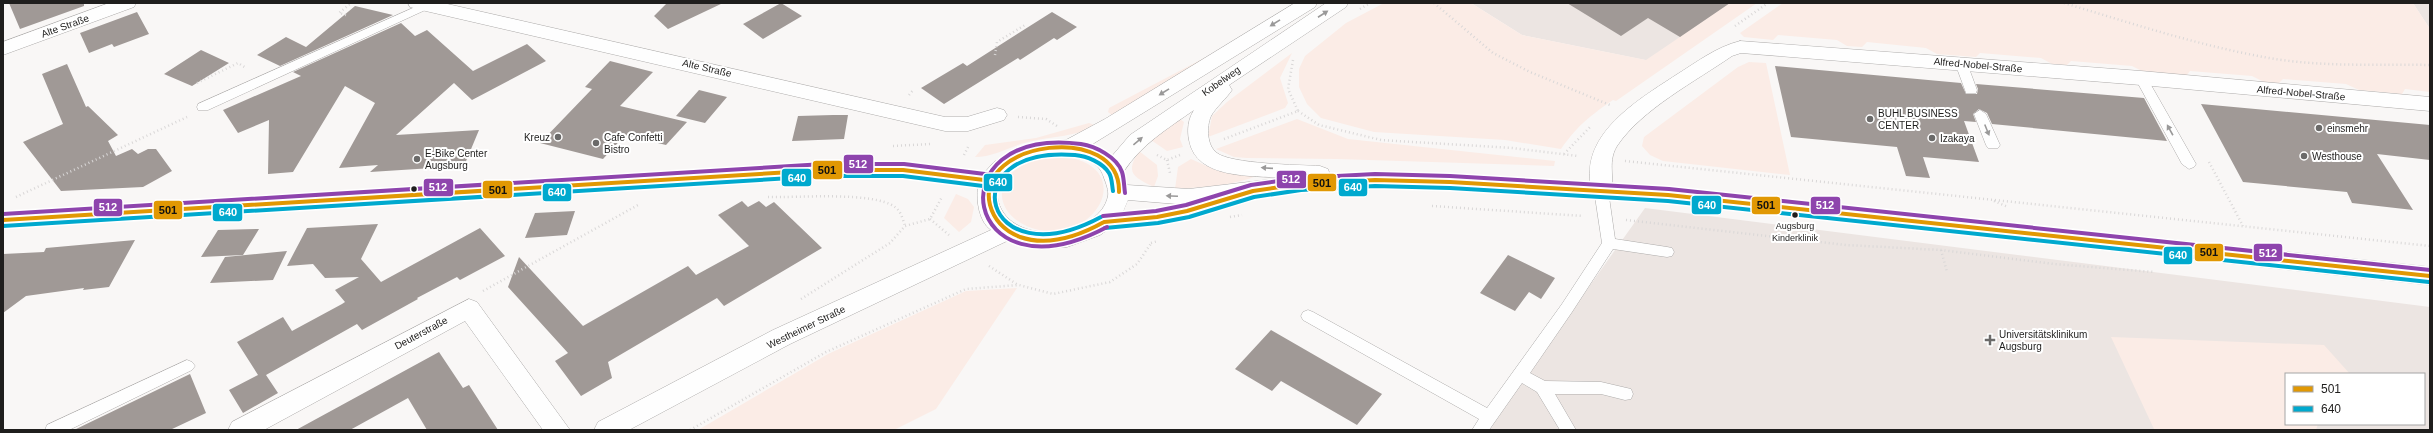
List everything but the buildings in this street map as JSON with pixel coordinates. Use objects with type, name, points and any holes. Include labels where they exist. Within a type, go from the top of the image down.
[{"type":"street","name":"Alte Straße","points":[[3,49],[128,3]]},
{"type":"street","name":"Kobelweg","points":[[1070,147],[1112,124],[1308,3]]},
{"type":"street","name":"Kobelweg","points":[[1113,170],[1125,153],[1137,140],[1240,68],[1339,3]]},
{"type":"street","name":"Alte Straße","points":[[423,4],[945,124],[968,124],[997,115]]},
{"type":"street","name":"Alfred-Nobel-Straße","points":[[1601,190],[1600,158],[1609,138],[1637,112],[1725,52],[1740,47],[1961,63],[2430,104]]},
{"type":"street","points":[[1240,68],[1201,115],[1198,132],[1201,149],[1210,159],[1231,166],[1375,180],[1668,194],[2430,276]]},
{"type":"street","points":[[1070,147],[1090,152],[1102,159],[1113,170],[1118,179],[1118,202],[1104,222],[1088,232],[1055,241],[1022,238],[1008,231],[997,223],[990,212],[987,201],[988,189],[992,181],[1002,167],[1029,152],[1044,148],[1070,147]]},
{"type":"street","points":[[3,220],[824,170],[903,170],[992,181]]},
{"type":"street","points":[[1119,192],[1189,197],[1253,191],[1300,184],[1375,180]]},
{"type":"street","points":[[1104,222],[1172,214],[1253,191]]},
{"type":"street","name":"Westheimer Straße","points":[[607,430],[780,339],[969,252],[1008,231]]},
{"type":"street","points":[[469,308],[557,430]]},
{"type":"street","name":"Deuterstraße","points":[[251,428],[469,308]]},
{"type":"lane","points":[[203,107],[423,4]]},
{"type":"lane","points":[[1961,63],[1971,90]]},
{"type":"lane","points":[[2141,78],[2189,164]]},
{"type":"lane","points":[[1980,114],[1993,145]]},
{"type":"lane","points":[[1480,430],[1567,308],[1609,242],[1607,218],[1601,190]]},
{"type":"lane","points":[[1609,242],[1641,246],[1648,250],[1671,251]]},
{"type":"lane","points":[[1308,316],[1489,417]]},
{"type":"lane","points":[[53,430],[187,366]]},
{"type":"lane","points":[[1520,375],[1543,387],[1601,388],[1624,394]]},
{"type":"lane","points":[[1543,387],[1568,430]]},
{"type":"path","points":[[346,15],[339,13],[351,3]]},
{"type":"path","points":[[1357,11],[1370,3]]},
{"type":"path","points":[[1434,3],[1493,53],[1544,78],[1607,104],[1637,112]]},
{"type":"path","points":[[2064,3],[2184,39],[2276,59],[2348,64],[2430,65]]},
{"type":"path","points":[[995,55],[997,42],[1025,25]]},
{"type":"path","points":[[1293,59],[1288,88],[1298,111],[1319,125],[1380,140],[1512,148],[2430,246]]},
{"type":"path","points":[[14,200],[19,194],[200,111],[203,107]]},
{"type":"path","points":[[1166,160],[1201,149],[1298,111]]},
{"type":"path","points":[[997,115],[1046,119],[1058,126]]},
{"type":"path","points":[[858,198],[884,201],[896,208],[902,215],[904,226],[930,219]]},
{"type":"path","points":[[469,308],[482,292],[644,201]]},
{"type":"path","points":[[1426,205],[1670,223],[1722,231],[1846,245],[1941,250],[2054,264],[2156,272]]},
{"type":"path","points":[[1228,218],[1249,213]]},
{"type":"path","points":[[690,430],[826,352],[966,288],[1019,285],[1053,294],[1110,282],[1137,264],[1151,243],[1165,238]]},
{"type":"path","points":[[1941,250],[1947,272]]},
{"type":"path","points":[[969,252],[1019,285]]},
{"type":"shaded area","points":[[1384,3],[1471,3],[1522,35],[1646,60],[1730,3],[1757,3],[1616,101],[1613,100],[1598,111],[1579,127],[1561,149],[1505,140],[1374,132],[1321,118],[1307,104],[1299,87],[1299,69],[1305,56],[1346,23]]},
{"type":"shaded area","points":[[1471,3],[1750,3],[1665,64],[1522,35]]},
{"type":"shaded area","points":[[1783,3],[2413,3],[2430,29],[2430,92],[2405,89],[2402,94],[2359,90],[2346,84],[2283,79],[2279,83],[2264,82],[2252,76],[2190,71],[2186,76],[2144,72],[2132,66],[2071,61],[2067,65],[2052,64],[2041,58],[1980,53],[1976,57],[1937,54],[1926,48],[1867,42],[1862,47],[1847,46],[1837,40],[1778,35],[1773,40],[1744,37],[1740,33]]},
{"type":"shaded area","points":[[2413,3],[2430,3],[2430,29]]},
{"type":"shaded area","points":[[1225,47],[1113,116],[1108,112],[1109,108]]},
{"type":"shaded area","points":[[1292,53],[1280,78],[1288,103],[1285,108],[1208,137],[1212,116],[1227,102]]},
{"type":"shaded area","points":[[1749,62],[1766,63],[1790,175],[1663,161],[1650,155],[1642,146],[1644,137],[1738,67]]},
{"type":"shaded area","points":[[1180,119],[1184,122],[1180,139],[1183,147],[1167,151],[1151,140]]},
{"type":"shaded area","points":[[1297,119],[1348,139],[1555,161],[1554,166],[1337,159],[1247,158],[1234,157],[1216,149]]},
{"type":"shaded area","points":[[1089,123],[1097,126],[1080,132],[1028,142],[982,157],[975,157],[985,145],[1036,138]]},
{"type":"shaded area","points":[[1139,151],[1157,165],[1158,176],[1154,187],[1133,174],[1132,164]]},
{"type":"shaded area","points":[[1059,156],[1083,162],[1098,172],[1103,186],[1102,200],[1093,214],[1079,224],[1061,231],[1039,230],[1026,226],[1016,220],[1008,212],[1003,203],[1002,193],[1004,183],[1011,174],[1031,161]]},
{"type":"shaded area","points":[[1191,159],[1218,171],[1259,175],[1228,184],[1175,189],[1178,167]]},
{"type":"shaded area","points":[[956,194],[968,199],[974,207],[971,222],[959,232],[944,218]]},
{"type":"shaded area","name":"Universitätsklinikum Augsburg","points":[[1645,208],[2430,307],[2430,430],[1487,430]]},
{"type":"shaded area","points":[[1017,288],[936,409],[894,430],[698,430],[828,354],[966,291]]},
{"type":"shaded area","points":[[2111,337],[2324,345],[2349,373],[2285,373],[2285,425],[2318,425],[2316,430],[2145,430],[2154,429]]},
{"type":"transit line","name":"512","points":[[1107,227],[1094,234],[1061,245],[1043,247],[1026,246],[1011,241],[998,232],[988,218],[984,208],[982,189],[992,168],[1011,153],[1035,145],[1061,142],[1086,145],[1108,155],[1122,171],[1125,193]]},
{"type":"transit line","name":"501","points":[[1104,222],[1077,235],[1059,240],[1039,240],[1017,236],[998,222],[992,212],[988,196],[991,182],[999,171],[1010,161],[1025,154],[1041,149],[1071,147],[1090,152],[1109,166],[1118,180],[1119,192]]},
{"type":"transit line","name":"640","points":[[1101,217],[1066,232],[1040,235],[1027,233],[1015,229],[1003,219],[998,213],[994,197],[999,179],[1013,166],[1033,158],[1055,154],[1078,155],[1097,162],[1110,174],[1113,191]]},
{"type":"transit line","name":"512","points":[[3,214],[824,164],[904,164],[993,175]]},
{"type":"transit line","name":"501","points":[[3,220],[824,170],[903,170],[992,181]]},
{"type":"transit line","name":"512","points":[[1103,216],[1156,211],[1186,205],[1251,185],[1299,178],[1375,174],[1450,176],[1669,189],[2430,270]]},
{"type":"transit line","name":"640","points":[[3,226],[824,176],[903,176],[991,187]]},
{"type":"transit line","name":"501","points":[[1104,222],[1157,217],[1187,211],[1253,191],[1300,184],[1375,180],[1450,182],[1668,195],[2430,276]]},
{"type":"transit line","name":"640","points":[[1105,228],[1158,223],[1189,217],[1254,197],[1301,190],[1375,186],[1450,188],[1668,201],[2429,282]]},
{"type":"place","name":"BUHL BUSINESS CENTER","points":[[1870,119]]},
{"type":"place","name":"einsmehr","points":[[2319,128]]},
{"type":"place","name":"Kreuz","points":[[558,137]]},
{"type":"place","name":"Izakaya","points":[[1932,138]]},
{"type":"place","name":"Cafe Confetti Bistro","points":[[596,143]]},
{"type":"place","name":"Westhouse","points":[[2304,156]]},
{"type":"place","name":"E-Bike Center Augsburg","points":[[417,159]]},
{"type":"place","name":"Augsburg Kinderklinik","points":[[1795,215]]},
{"type":"place","name":"Universitätsklinikum Augsburg","points":[[1990,340]]}]
